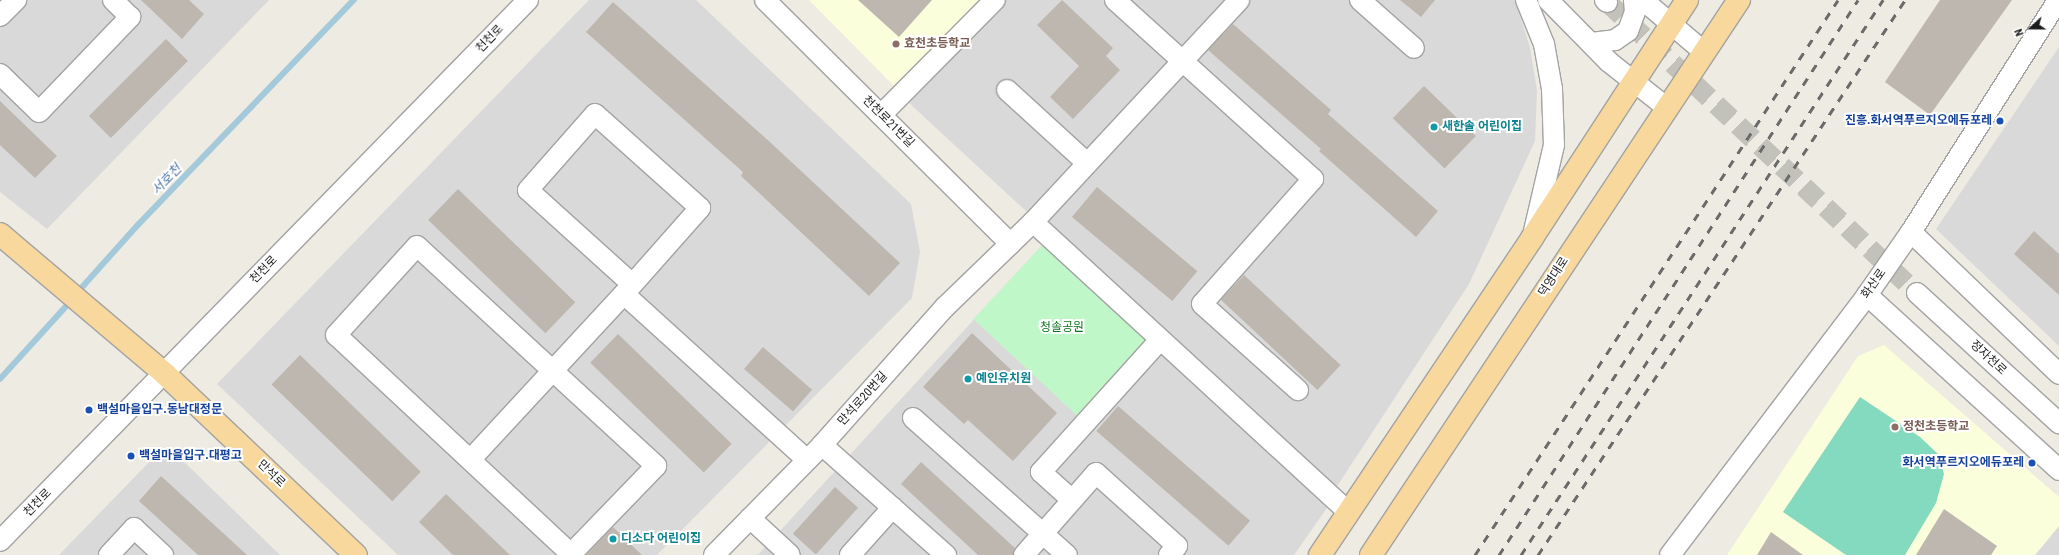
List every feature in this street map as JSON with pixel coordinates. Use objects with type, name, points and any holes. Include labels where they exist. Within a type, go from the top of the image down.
[{"type":"main road","points":[[1320,555],[1532,238],[1687,0]]},
{"type":"main road","name":"덕영대로","points":[[1371,555],[1666,107],[1739,0]]},
{"type":"main road","name":"만석로","points":[[0,234],[165,374],[356,555]]},
{"type":"street","points":[[0,16],[16,0]]},
{"type":"street","points":[[0,74],[39,112],[130,17],[113,0]]},
{"type":"street","name":"천천로","points":[[0,541],[165,374],[528,0]]},
{"type":"street","name":"천천로21번길","points":[[765,0],[1010,244]]},
{"type":"street","points":[[881,115],[994,0]]},
{"type":"street","points":[[1115,0],[1312,179],[1202,304],[1298,390]]},
{"type":"street","name":"만석로20번길","points":[[714,555],[822,445],[945,307],[1033,222],[1239,0]]},
{"type":"street","points":[[1360,0],[1414,48]]},
{"type":"street","points":[[1526,0],[1544,44],[1552,89],[1554,146],[1532,238]]},
{"type":"street","points":[[1548,0],[1633,83],[1666,107]]},
{"type":"street","points":[[1591,43],[1615,40],[1628,31],[1635,12],[1634,0]]},
{"type":"street","points":[[1643,0],[1704,52]]},
{"type":"street","name":"화산로","points":[[1670,555],[1867,295],[1911,232],[2058,0]]},
{"type":"street","points":[[1007,90],[1087,163]]},
{"type":"street","points":[[471,459],[628,289],[700,208],[595,114],[528,190],[628,289],[807,460]]},
{"type":"street","points":[[1033,222],[1348,512]]},
{"type":"street","points":[[1911,232],[2059,374]]},
{"type":"street","points":[[417,246],[656,466],[571,554],[471,459],[336,334],[417,246]]},
{"type":"street","name":"정자천로","points":[[1918,293],[2059,424]]},
{"type":"street","points":[[1867,295],[2059,470]]},
{"type":"street","points":[[1072,500],[1041,472],[1160,340]]},
{"type":"street","points":[[913,418],[1067,555]]},
{"type":"street","points":[[822,445],[946,555]]},
{"type":"street","points":[[1024,555],[1096,473],[1177,546],[1169,555]]},
{"type":"street","points":[[850,555],[893,507]]},
{"type":"street","points":[[750,518],[790,555]]},
{"type":"street","points":[[109,555],[134,528],[163,555]]},
{"type":"shaded area","points":[[0,0],[269,0],[47,229],[0,192]]},
{"type":"shaded area","points":[[589,0],[696,0],[911,204],[920,252],[912,298],[657,555],[398,555],[217,384]]},
{"type":"shaded area","name":"효천초등학교","points":[[809,0],[983,0],[896,88]]},
{"type":"shaded area","points":[[1006,0],[1515,0],[1530,48],[1537,90],[1535,141],[1469,284],[1332,494],[908,102]]},
{"type":"shaded area","points":[[2059,47],[2059,346],[1936,229]]},
{"type":"shaded area","points":[[1047,240],[1329,505],[1294,555],[758,555]]},
{"type":"shaded area","name":"정천초등학교","points":[[1884,345],[2059,497],[2059,526],[2035,555],[1727,555],[1858,356]]},
{"type":"shaded area","points":[[155,456],[178,456],[280,555],[59,555]]},
{"type":"shaded area","points":[[2059,526],[2059,555],[2035,555]]},
{"type":"green space","name":"청솔공원","points":[[1047,240],[1156,342],[1082,421],[973,319]]},
{"type":"green space","points":[[1860,397],[1920,437],[1939,455],[1944,474],[1936,503],[1905,555],[1846,555],[1783,512]]},
{"type":"building","points":[[141,0],[189,0],[204,14],[182,39]]},
{"type":"building","name":"효천초등학교","points":[[858,0],[932,0],[899,37]]},
{"type":"building","points":[[1062,0],[1113,48],[1106,56],[1120,70],[1073,119],[1050,97],[1079,66],[1037,25]]},
{"type":"building","points":[[1400,0],[1435,0],[1421,17]]},
{"type":"building","points":[[1940,0],[2012,0],[1930,115],[1885,82]]},
{"type":"building","points":[[613,2],[771,143],[900,263],[869,296],[741,176],[743,172],[586,32]]},
{"type":"building","points":[[1233,24],[1331,110],[1328,114],[1438,211],[1416,237],[1319,151],[1321,149],[1208,50]]},
{"type":"building","points":[[166,39],[188,61],[111,138],[89,116]]},
{"type":"building","name":"새한솔 어린이집","points":[[1424,86],[1476,136],[1445,168],[1393,118]]},
{"type":"building","points":[[0,101],[57,156],[35,178],[0,145]]},
{"type":"building","points":[[1097,187],[1197,271],[1172,301],[1072,217]]},
{"type":"building","points":[[458,189],[575,302],[545,333],[428,220]]},
{"type":"building","points":[[2034,231],[2059,254],[2059,295],[2014,254]]},
{"type":"building","points":[[1244,275],[1341,365],[1317,390],[1221,300]]},
{"type":"building","points":[[972,333],[1057,413],[1013,461],[968,420],[964,424],[923,387]]},
{"type":"building","points":[[618,334],[732,444],[704,473],[590,363]]},
{"type":"building","points":[[763,347],[812,390],[793,412],[744,369]]},
{"type":"building","points":[[300,355],[421,472],[392,501],[272,384]]},
{"type":"building","points":[[1118,406],[1250,521],[1228,546],[1096,431]]},
{"type":"building","points":[[921,462],[1015,548],[1013,555],[978,555],[901,484]]},
{"type":"building","points":[[161,476],[247,555],[198,555],[139,501]]},
{"type":"building","points":[[835,487],[858,508],[816,555],[793,534]]},
{"type":"building","points":[[446,494],[510,555],[453,555],[419,522]]},
{"type":"building","points":[[1944,509],[1997,546],[1991,555],[1916,555]]},
{"type":"building","name":"디소다 어린이집","points":[[613,527],[642,555],[586,555]]},
{"type":"building","points":[[1771,532],[1803,555],[1757,555]]},
{"type":"waterway","name":"서호천","points":[[76,294],[138,225],[354,0]]},
{"type":"waterway","name":"서호천","points":[[0,379],[71,301]]},
{"type":"tunnel","points":[[1607,2],[1917,293]]},
{"type":"railway","points":[[1475,555],[1838,0]]},
{"type":"railway","points":[[1499,555],[1858,0]]},
{"type":"railway","points":[[1521,555],[1883,0]]},
{"type":"railway","points":[[1538,555],[1905,0]]},
{"type":"place","name":"효천초등학교","points":[[896,44]]},
{"type":"place","name":"진흥.화서역푸르지오에듀포레","points":[[2000,121]]},
{"type":"place","name":"새한솔 어린이집","points":[[1434,127]]},
{"type":"place","name":"예인유치원","points":[[968,379]]},
{"type":"place","name":"백설마을입구.동남대정문","points":[[89,410]]},
{"type":"place","name":"정천초등학교","points":[[1895,427]]},
{"type":"place","name":"백설마을입구.대평고","points":[[131,456]]},
{"type":"place","name":"화서역푸르지오에듀포레","points":[[2032,463]]},
{"type":"place","name":"디소다 어린이집","points":[[613,539]]}]
